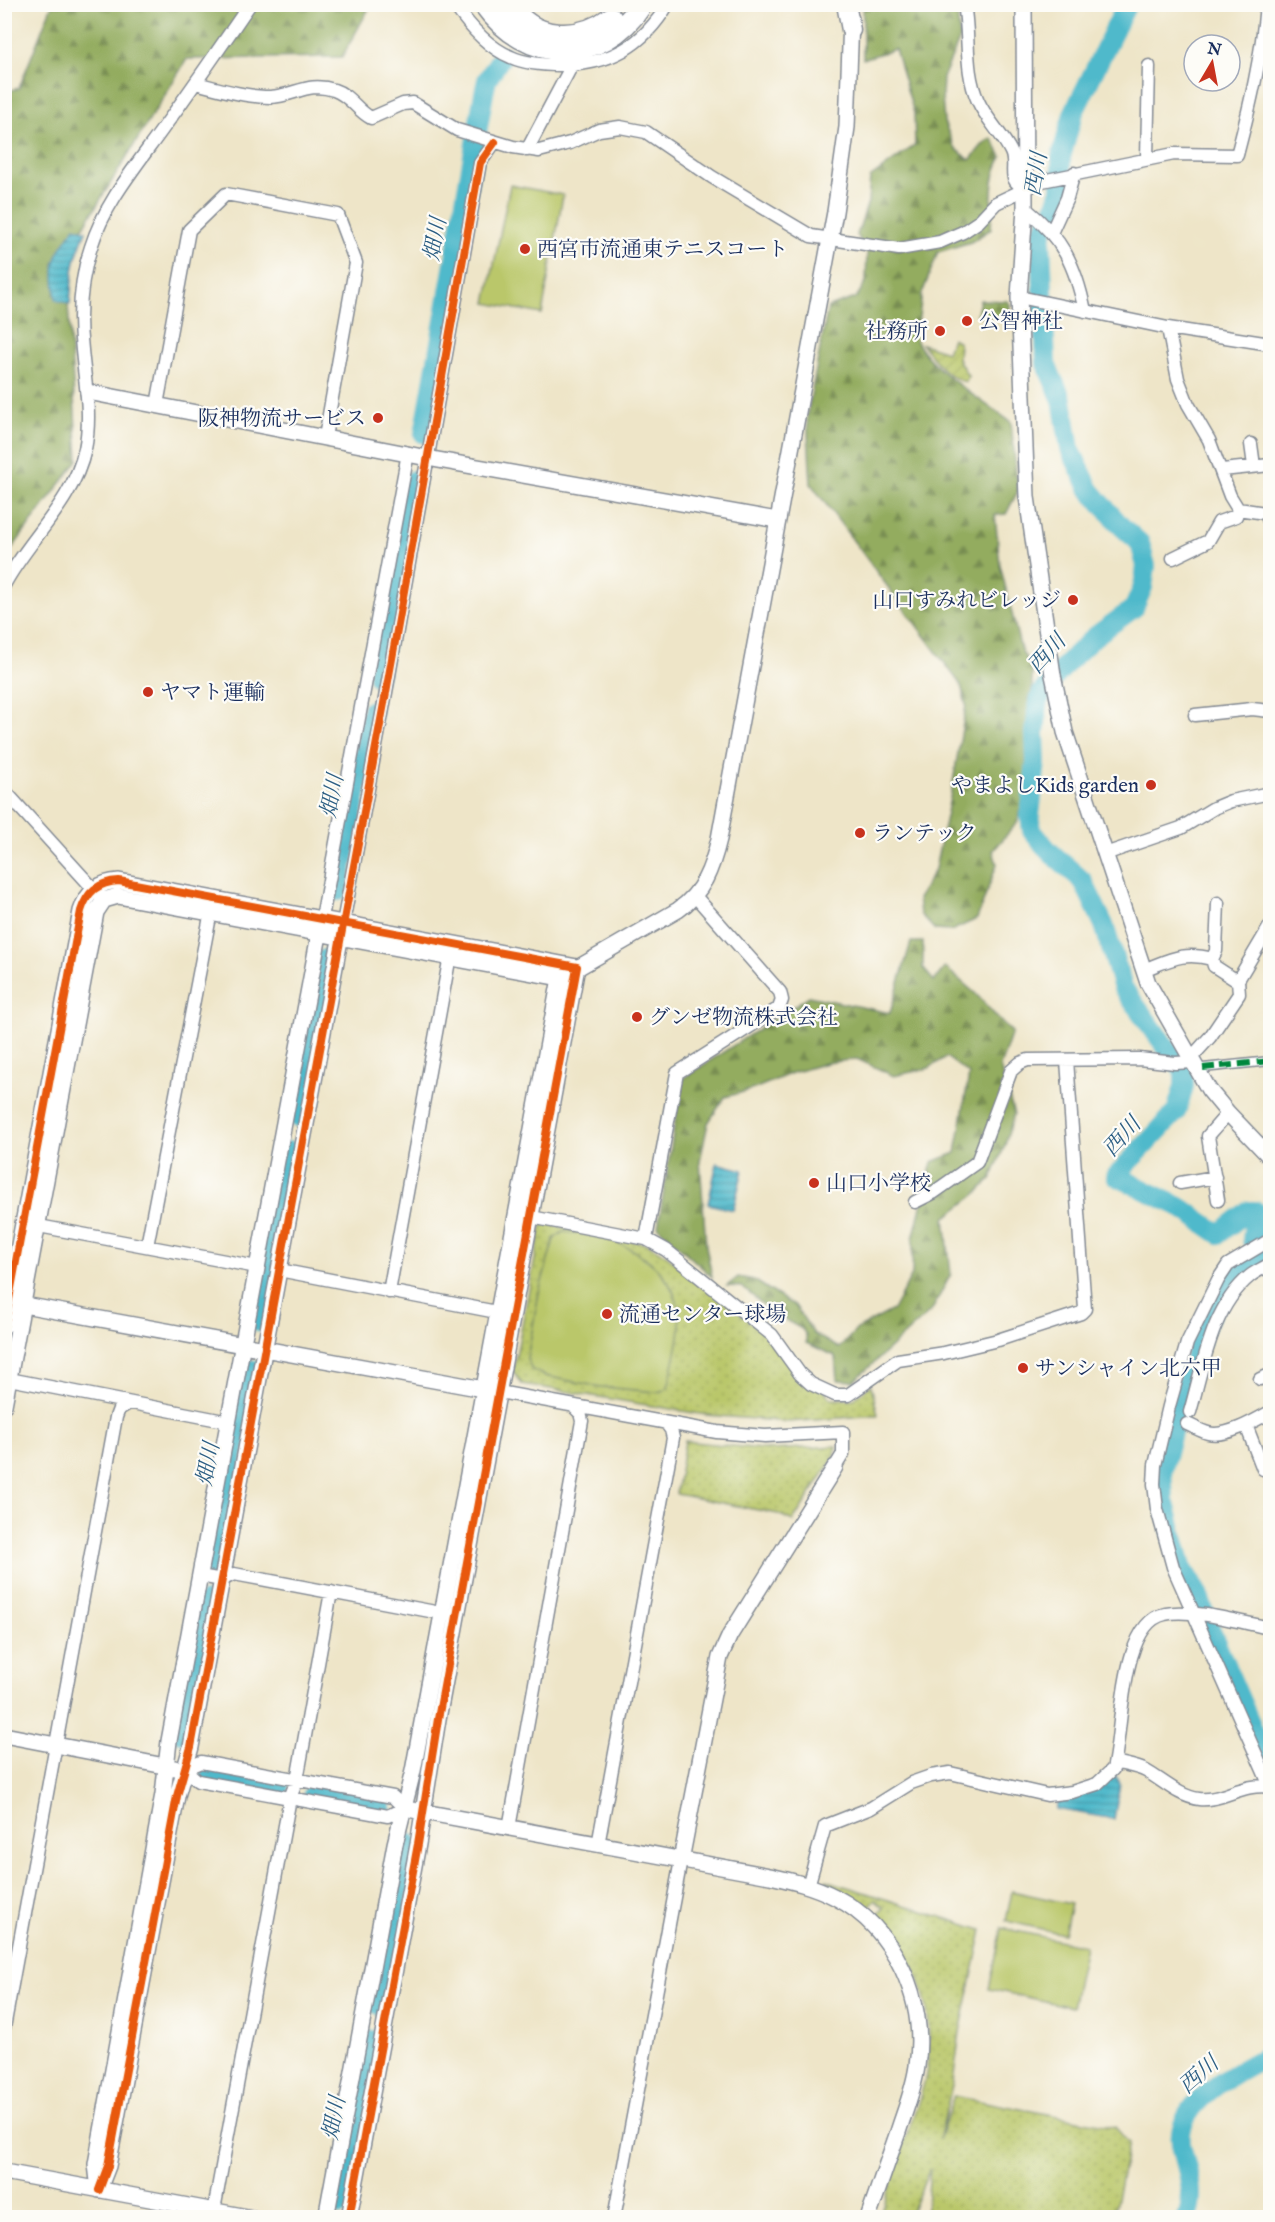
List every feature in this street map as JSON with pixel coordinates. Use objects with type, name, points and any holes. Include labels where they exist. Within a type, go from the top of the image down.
[{"type":"highway","points":[[484,4],[499,24],[523,41],[564,50],[589,46],[602,40],[627,23],[642,4]]},
{"type":"highway","points":[[510,4],[518,16],[529,25],[552,34],[566,35],[579,34],[603,24],[615,16],[625,4]]},
{"type":"main road","points":[[846,4],[851,30]]},
{"type":"street","points":[[4,585],[14,567],[71,488],[84,451],[89,410],[82,353],[80,309],[91,248],[98,228],[119,191],[250,4]]},
{"type":"street","points":[[454,4],[468,25],[497,50],[512,58],[548,65],[589,64],[604,60],[635,44],[649,30],[668,4]]},
{"type":"street","points":[[211,906],[322,918],[560,978],[678,910],[694,896],[710,871],[717,847],[835,212],[847,127],[851,4]]},
{"type":"street","points":[[964,4],[971,81],[978,101],[1011,152],[1014,180],[1025,188]]},
{"type":"street","points":[[1024,4],[1027,497],[1055,683],[1065,732],[1148,983],[1209,1090],[1270,1156]]},
{"type":"street","points":[[196,83],[244,94],[271,97],[317,86],[344,94],[371,118],[404,104],[413,103],[457,130],[527,150],[539,151],[570,143],[599,130],[620,126],[646,132],[712,177],[811,236],[899,249],[940,242],[963,232],[978,222],[996,203],[1025,188],[1056,178],[1174,154],[1237,155],[1251,101],[1264,34],[1266,4]]},
{"type":"street","points":[[527,150],[572,65]]},
{"type":"street","points":[[1147,158],[1149,66]]},
{"type":"street","points":[[99,2190],[108,2166],[124,2044],[149,1911],[190,1747],[222,1580],[385,699],[480,163],[495,142]]},
{"type":"street","points":[[1047,228],[1067,198],[1071,174]]},
{"type":"street","points":[[157,405],[189,230],[226,194],[338,215],[356,263],[325,437]]},
{"type":"street","points":[[1025,208],[1047,228],[1069,256],[1078,280],[1085,311]]},
{"type":"street","points":[[1027,299],[1168,328],[1270,344]]},
{"type":"street","points":[[1168,328],[1178,379],[1188,404],[1209,440],[1230,496],[1238,509],[1269,516]]},
{"type":"street","points":[[88,392],[428,458],[777,520]]},
{"type":"street","points":[[1251,444],[1254,466]]},
{"type":"street","points":[[149,1911],[166,1766],[408,453]]},
{"type":"street","points":[[1222,470],[1270,465]]},
{"type":"street","points":[[1173,558],[1208,540],[1219,522],[1236,516],[1238,509]]},
{"type":"street","points":[[363,694],[385,699]]},
{"type":"street","points":[[1195,715],[1252,709],[1270,711]]},
{"type":"street","points":[[4,790],[99,895]]},
{"type":"street","points":[[1105,854],[1181,828],[1214,808],[1231,801],[1270,792]]},
{"type":"street","points":[[4,1326],[12,1303],[30,1224],[81,911],[84,903],[99,895],[109,881],[118,881],[340,939],[577,967]]},
{"type":"street","points":[[646,1239],[677,1073],[779,1008],[782,1000],[780,992],[694,896]]},
{"type":"street","points":[[1218,903],[1216,951],[1212,959],[1214,966],[1238,980]]},
{"type":"street","points":[[147,1246],[211,906]]},
{"type":"street","points":[[1195,1062],[1239,994],[1238,980],[1270,926]]},
{"type":"street","points":[[389,1292],[451,951]]},
{"type":"street","points":[[1143,970],[1179,956],[1190,955],[1212,959]]},
{"type":"street","points":[[505,1314],[531,1217],[577,967]]},
{"type":"street","points":[[349,2217],[422,1812],[450,1615],[505,1314],[560,978]]},
{"type":"street","points":[[915,1202],[933,1193],[977,1162],[1011,1071],[1020,1063],[1028,1060],[1139,1059],[1175,1063],[1270,1061]]},
{"type":"street","points":[[531,1217],[646,1239],[666,1250],[772,1335],[800,1374],[811,1384],[835,1395],[848,1395],[898,1360],[944,1353],[998,1340],[1081,1313],[1085,1309],[1067,1060]]},
{"type":"street","points":[[1218,1200],[1208,1136],[1228,1113]]},
{"type":"street","points":[[282,1131],[303,1135]]},
{"type":"street","points":[[1180,1183],[1215,1177]]},
{"type":"street","points":[[30,1224],[257,1267]]},
{"type":"street","points":[[1115,1762],[1144,1770],[1177,1791],[1199,1799],[1220,1796],[1242,1788],[1270,1786],[1197,1615],[1173,1567],[1157,1509],[1154,1484],[1155,1465],[1187,1343],[1218,1280],[1228,1265],[1270,1240]]},
{"type":"street","points":[[1187,1420],[1222,1311],[1251,1275],[1270,1264]]},
{"type":"street","points":[[279,1270],[505,1314]]},
{"type":"street","points":[[12,1303],[717,1432],[765,1436],[843,1432],[843,1454],[735,1625],[720,1657],[614,2217]]},
{"type":"street","points":[[4,1405],[12,1303]]},
{"type":"street","points":[[7,1378],[229,1422]]},
{"type":"street","points":[[4,2028],[116,1417],[119,1408],[129,1403]]},
{"type":"street","points":[[509,1828],[582,1421],[580,1413],[573,1406]]},
{"type":"street","points":[[1170,1407],[1208,1433],[1217,1434],[1246,1425],[1270,1412]]},
{"type":"street","points":[[598,1845],[673,1438],[666,1423]]},
{"type":"street","points":[[1246,1425],[1263,1469]]},
{"type":"street","points":[[200,1576],[222,1580],[234,1574],[450,1615]]},
{"type":"street","points":[[214,2210],[290,1798],[297,1780],[331,1592]]},
{"type":"street","points":[[808,1886],[825,1826],[871,1808],[911,1783],[931,1776],[950,1773],[1047,1795],[1097,1784],[1112,1772],[1115,1762],[1121,1704],[1135,1644],[1147,1623],[1158,1616],[1168,1613],[1197,1615],[1270,1628]]},
{"type":"street","points":[[326,2217],[393,1856],[450,1615]]},
{"type":"street","points":[[4,1735],[184,1769],[198,1780],[388,1816],[404,1808]]},
{"type":"street","points":[[184,1769],[201,1762],[393,1797],[404,1808],[422,1812],[770,1876],[808,1886],[835,1897],[851,1907],[879,1933],[892,1950],[911,1991],[916,2009],[919,2049],[912,2091],[868,2217]]},
{"type":"street","points":[[363,2019],[385,2024]]},
{"type":"street","points":[[4,2172],[253,2217]]},
{"type":"green space","points":[[52,5],[371,5],[342,57],[187,59],[65,257],[78,460],[5,558],[4,92],[19,88]]},
{"type":"green space","points":[[863,5],[956,5],[960,38],[943,78],[944,122],[955,148],[970,160],[984,143],[992,138],[1002,157],[993,183],[991,229],[971,242],[938,252],[922,294],[916,339],[922,350],[944,373],[1011,422],[1018,491],[1006,514],[995,515],[1000,565],[1021,650],[1032,668],[1032,705],[1027,728],[1026,792],[1017,823],[993,851],[997,864],[977,919],[951,931],[935,930],[920,914],[918,899],[935,869],[952,788],[966,705],[961,685],[811,484],[807,416],[828,307],[856,298],[866,282],[867,251],[857,235],[868,202],[870,178],[915,145],[914,113],[895,49],[863,59]]},
{"type":"green space","name":"西宮市流通東テニスコート","points":[[510,185],[563,195],[542,314],[486,303]]},
{"type":"green space","points":[[980,300],[1007,301],[1010,304],[1009,315],[1006,317],[979,316],[977,314]]},
{"type":"green space","points":[[952,338],[959,342],[958,359],[968,376],[966,382],[946,372],[922,344],[947,352]]},
{"type":"green space","points":[[911,942],[923,942],[923,968],[934,981],[945,967],[976,994],[1012,1032],[1000,1067],[1014,1114],[1005,1145],[991,1179],[975,1195],[945,1218],[951,1274],[932,1310],[854,1381],[837,1380],[835,1356],[806,1343],[806,1335],[802,1329],[774,1314],[742,1287],[727,1286],[738,1277],[754,1280],[796,1307],[814,1334],[839,1348],[857,1329],[893,1310],[912,1275],[913,1239],[932,1162],[956,1153],[969,1074],[946,1057],[929,1068],[894,1076],[857,1059],[826,1063],[725,1097],[708,1123],[700,1161],[706,1246],[712,1277],[658,1227],[682,1079],[809,996],[890,1013]]},
{"type":"green space","points":[[542,1223],[648,1244],[666,1255],[772,1339],[832,1399],[854,1399],[871,1385],[878,1415],[789,1422],[706,1415],[522,1384],[513,1371]]},
{"type":"green space","name":"流通センター球場","points":[[563,1232],[603,1238],[622,1245],[640,1254],[655,1266],[667,1281],[676,1299],[680,1327],[670,1382],[665,1389],[657,1392],[601,1387],[545,1376],[532,1370],[527,1359],[539,1292],[554,1239]]},
{"type":"green space","points":[[685,1441],[771,1450],[836,1446],[835,1456],[793,1521],[778,1514],[676,1494]]},
{"type":"green space","points":[[826,1880],[982,1930],[960,2032],[953,2082],[939,2140],[954,2096],[1115,2127],[1129,2143],[1113,2217],[926,2217],[930,2169],[909,2217],[879,2217],[925,2081],[929,2051],[927,2008],[914,1969],[892,1933],[877,1915],[884,1908],[875,1900],[868,1908]]},
{"type":"green space","points":[[1012,1891],[1071,1904],[1064,1934],[1006,1921]]},
{"type":"green space","points":[[1002,1928],[1085,1946],[1072,2007],[989,1989]]},
{"type":"water","points":[[75,227],[86,231],[74,267],[70,304],[56,300],[54,268],[58,254]]},
{"type":"water","points":[[717,1163],[743,1170],[733,1210],[708,1204]]},
{"type":"water","points":[[1115,1775],[1120,1783],[1114,1819],[1056,1809],[1058,1798],[1092,1791]]},
{"type":"waterway","name":"西川","points":[[1127,4],[1073,114],[1061,157],[1061,190],[1054,211],[1043,230],[1041,240],[1046,364],[1062,400],[1070,449],[1090,490],[1121,526],[1140,543],[1146,566],[1143,587],[1134,608],[1094,637],[1042,692],[1038,704],[1035,733],[1036,762],[1030,815],[1032,831],[1048,850],[1083,881],[1104,925],[1123,988],[1184,1072],[1184,1086],[1176,1112],[1116,1176],[1180,1207],[1219,1234],[1248,1211],[1256,1211],[1252,1240]]},
{"type":"waterway","name":"畑川","points":[[424,434],[484,93],[487,80],[502,56]]},
{"type":"waterway","name":"畑川","points":[[378,677],[414,480]]},
{"type":"waterway","name":"畑川","points":[[338,891],[372,710]]},
{"type":"waterway","name":"畑川","points":[[296,1117],[325,959]]},
{"type":"waterway","name":"畑川","points":[[258,1322],[289,1151]]},
{"type":"waterway","name":"西川","points":[[1270,1253],[1237,1274],[1219,1296],[1202,1333],[1162,1472],[1164,1500],[1182,1567],[1198,1594],[1213,1636],[1270,1769]]},
{"type":"waterway","name":"畑川","points":[[212,1568],[250,1369]]},
{"type":"waterway","name":"畑川","points":[[181,1733],[206,1602]]},
{"type":"waterway","name":"畑川","points":[[210,1775],[279,1788]]},
{"type":"waterway","name":"畑川","points":[[313,1794],[382,1806]]},
{"type":"waterway","name":"畑川","points":[[378,2005],[408,1843]]},
{"type":"waterway","name":"畑川","points":[[341,2206],[372,2040]]},
{"type":"waterway","name":"西川","points":[[1187,2218],[1191,2192],[1181,2133],[1186,2118],[1196,2104],[1210,2091],[1270,2054]]},
{"type":"marked path","points":[[1203,1068],[1270,1061]]},
{"type":"cycle path","points":[[99,2190],[108,2166],[177,1796],[191,1747],[385,698],[480,163],[495,142]]},
{"type":"cycle path","points":[[4,1326],[81,911],[94,889],[105,883],[119,881],[577,967],[438,1719],[418,1844],[349,2218]]},
{"type":"place","name":"西宮市流通東テニスコート","points":[[525,249]]},
{"type":"place","name":"公智神社","points":[[967,321]]},
{"type":"place","name":"社務所","points":[[940,331]]},
{"type":"place","name":"阪神物流サービス","points":[[378,418]]},
{"type":"place","name":"山口すみれビレッジ","points":[[1073,600]]},
{"type":"place","name":"ヤマト運輸","points":[[148,692]]},
{"type":"place","name":"やまよしKids garden","points":[[1151,785]]},
{"type":"place","name":"ランテック","points":[[860,833]]},
{"type":"place","name":"グンゼ物流株式会社","points":[[637,1017]]},
{"type":"place","name":"山口小学校","points":[[814,1183]]},
{"type":"place","name":"流通センター球場","points":[[607,1314]]},
{"type":"place","name":"サンシャイン北六甲","points":[[1023,1368]]}]
